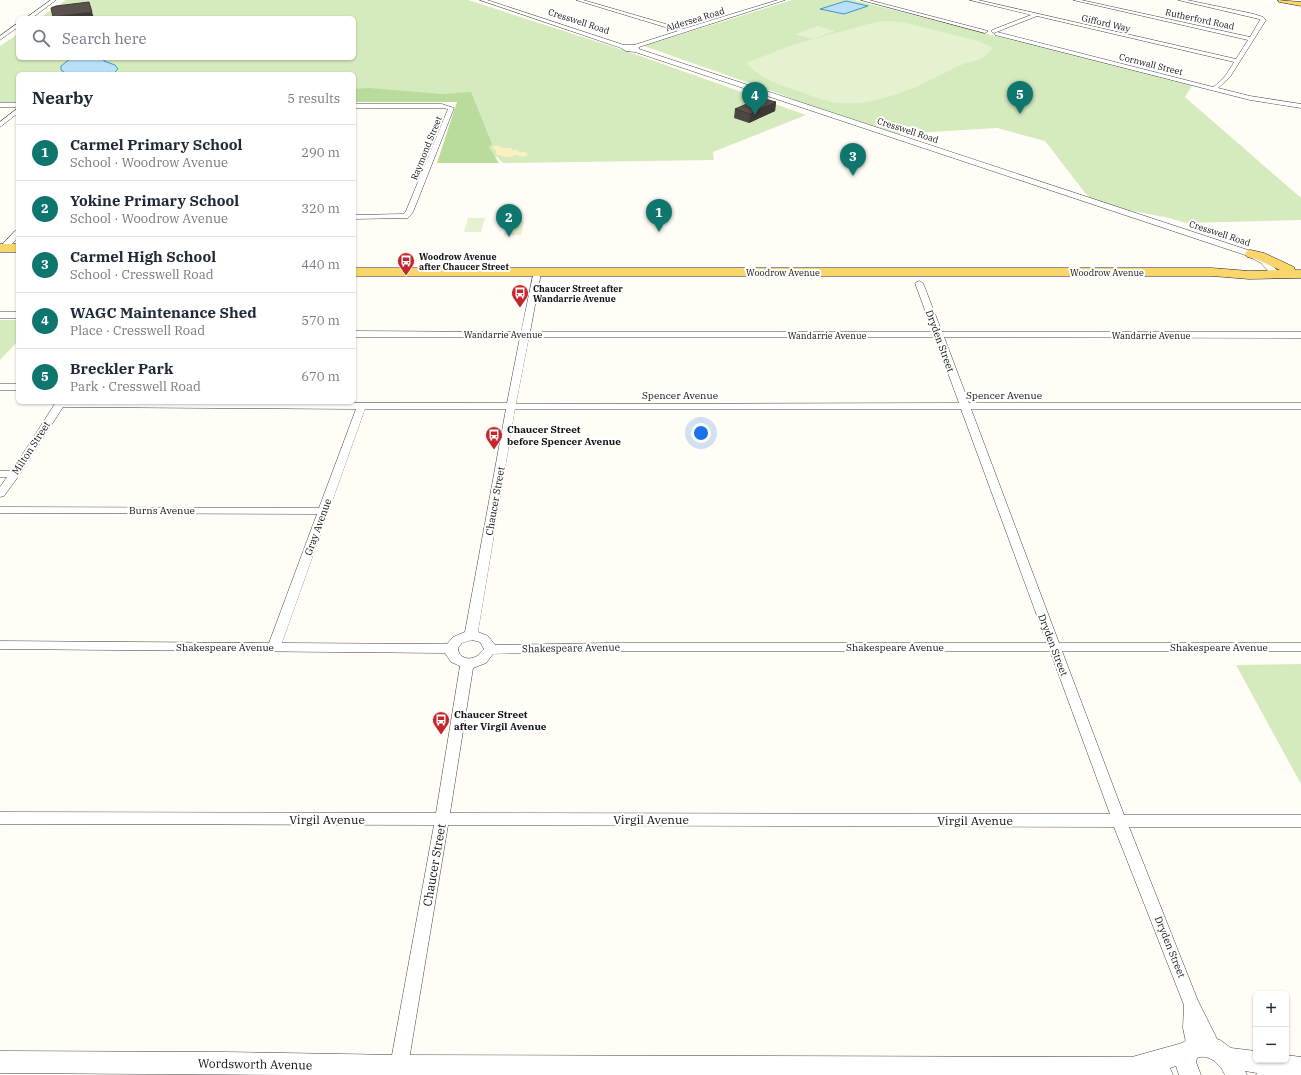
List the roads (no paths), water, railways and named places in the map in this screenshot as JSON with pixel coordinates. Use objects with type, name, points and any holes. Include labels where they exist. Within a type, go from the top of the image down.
[{"type":"main road","points":[[1282,0],[1301,2]]},
{"type":"main road","points":[[1295,0],[1301,2]]},
{"type":"main road","points":[[2,248],[16,248]]},
{"type":"main road","points":[[1251,254],[1260,256],[1297,271]]},
{"type":"main road","name":"Woodrow Avenue","points":[[356,272],[1297,271]]},
{"type":"street","points":[[32,16],[54,0]]},
{"type":"street","name":"Cresswell Road","points":[[482,0],[624,47],[635,48],[1175,230],[1251,254],[1264,261],[1269,272]]},
{"type":"street","points":[[578,0],[683,31]]},
{"type":"street","points":[[764,0],[774,2]]},
{"type":"street","name":"Aldersea Road","points":[[635,48],[683,31],[783,0]]},
{"type":"street","name":"Cornwall Street","points":[[863,0],[985,31],[987,34],[996,33],[1250,98],[1301,106]]},
{"type":"street","name":"Gifford Way","points":[[972,0],[1237,61]]},
{"type":"street","name":"Rutherford Road","points":[[1075,0],[1250,38]]},
{"type":"street","points":[[1180,0],[1261,18],[1262,20],[1224,80],[1213,88]]},
{"type":"street","points":[[996,33],[1036,15]]},
{"type":"street","points":[[0,38],[16,26]]},
{"type":"street","points":[[0,105],[16,105]]},
{"type":"street","name":"Raymond Street","points":[[356,108],[442,106],[451,108],[409,212],[405,216],[356,217]]},
{"type":"street","points":[[0,125],[16,112]]},
{"type":"street","name":"Cresswell Road","points":[[1175,230],[1181,234],[1254,258],[1269,272]]},
{"type":"street","points":[[2,248],[16,235]]},
{"type":"street","name":"Chaucer Street","points":[[472,635],[511,406],[537,272]]},
{"type":"street","name":"Dryden Street","points":[[919,283],[1119,820],[1211,1056]]},
{"type":"street","points":[[0,315],[16,315]]},
{"type":"street","name":"Wandarrie Avenue","points":[[356,334],[1301,335]]},
{"type":"street","points":[[0,386],[16,386]]},
{"type":"street","name":"Milton Street","points":[[0,494],[15,474],[59,404]]},
{"type":"street","name":"Spencer Avenue","points":[[135,404],[361,407],[1301,406]]},
{"type":"street","name":"Gray Avenue","points":[[274,648],[361,407]]},
{"type":"street","points":[[0,474],[15,474]]},
{"type":"street","name":"Burns Avenue","points":[[0,510],[324,511]]},
{"type":"street","points":[[472,635],[482,636],[488,642],[490,650],[485,657],[477,662],[467,663],[458,661],[452,656],[450,649],[454,642],[462,637],[472,635]]},
{"type":"street","name":"Shakespeare Avenue","points":[[0,645],[450,649]]},
{"type":"street","name":"Shakespeare Avenue","points":[[490,650],[607,648],[1301,648]]},
{"type":"street","name":"Chaucer Street","points":[[399,1066],[442,819],[467,663]]},
{"type":"street","name":"Virgil Avenue","points":[[0,818],[1301,821]]},
{"type":"street","points":[[1190,1075],[1185,1061],[1211,1056]]},
{"type":"street","name":"Wordsworth Avenue","points":[[0,1062],[399,1066],[1134,1068],[1211,1056],[1301,1068]]},
{"type":"street","name":"Wordsworth Avenue","points":[[1134,1068],[1162,1075]]},
{"type":"street","name":"Wordsworth Avenue","points":[[1267,1075],[1301,1068]]},
{"type":"water","points":[[846,1],[868,6],[844,14],[820,9]]},
{"type":"water","points":[[68,60],[104,60],[115,65],[118,69],[115,72],[64,72],[61,70],[61,66]]},
{"type":"place","name":"Breckler Park","points":[[1020,114]]},
{"type":"place","name":"WAGC Maintenance Shed","points":[[755,115]]},
{"type":"place","name":"Carmel High School","points":[[853,176]]},
{"type":"place","name":"Carmel Primary School","points":[[659,232]]},
{"type":"place","name":"Yokine Primary School","points":[[509,237]]},
{"type":"place","name":"Woodrow Avenue after Chaucer Street","points":[[406,276]]},
{"type":"place","name":"Chaucer Street after Wandarrie Avenue","points":[[520,308]]},
{"type":"place","name":"Chaucer Street before Spencer Avenue","points":[[494,450]]},
{"type":"place","name":"Chaucer Street after Virgil Avenue","points":[[441,735]]}]
